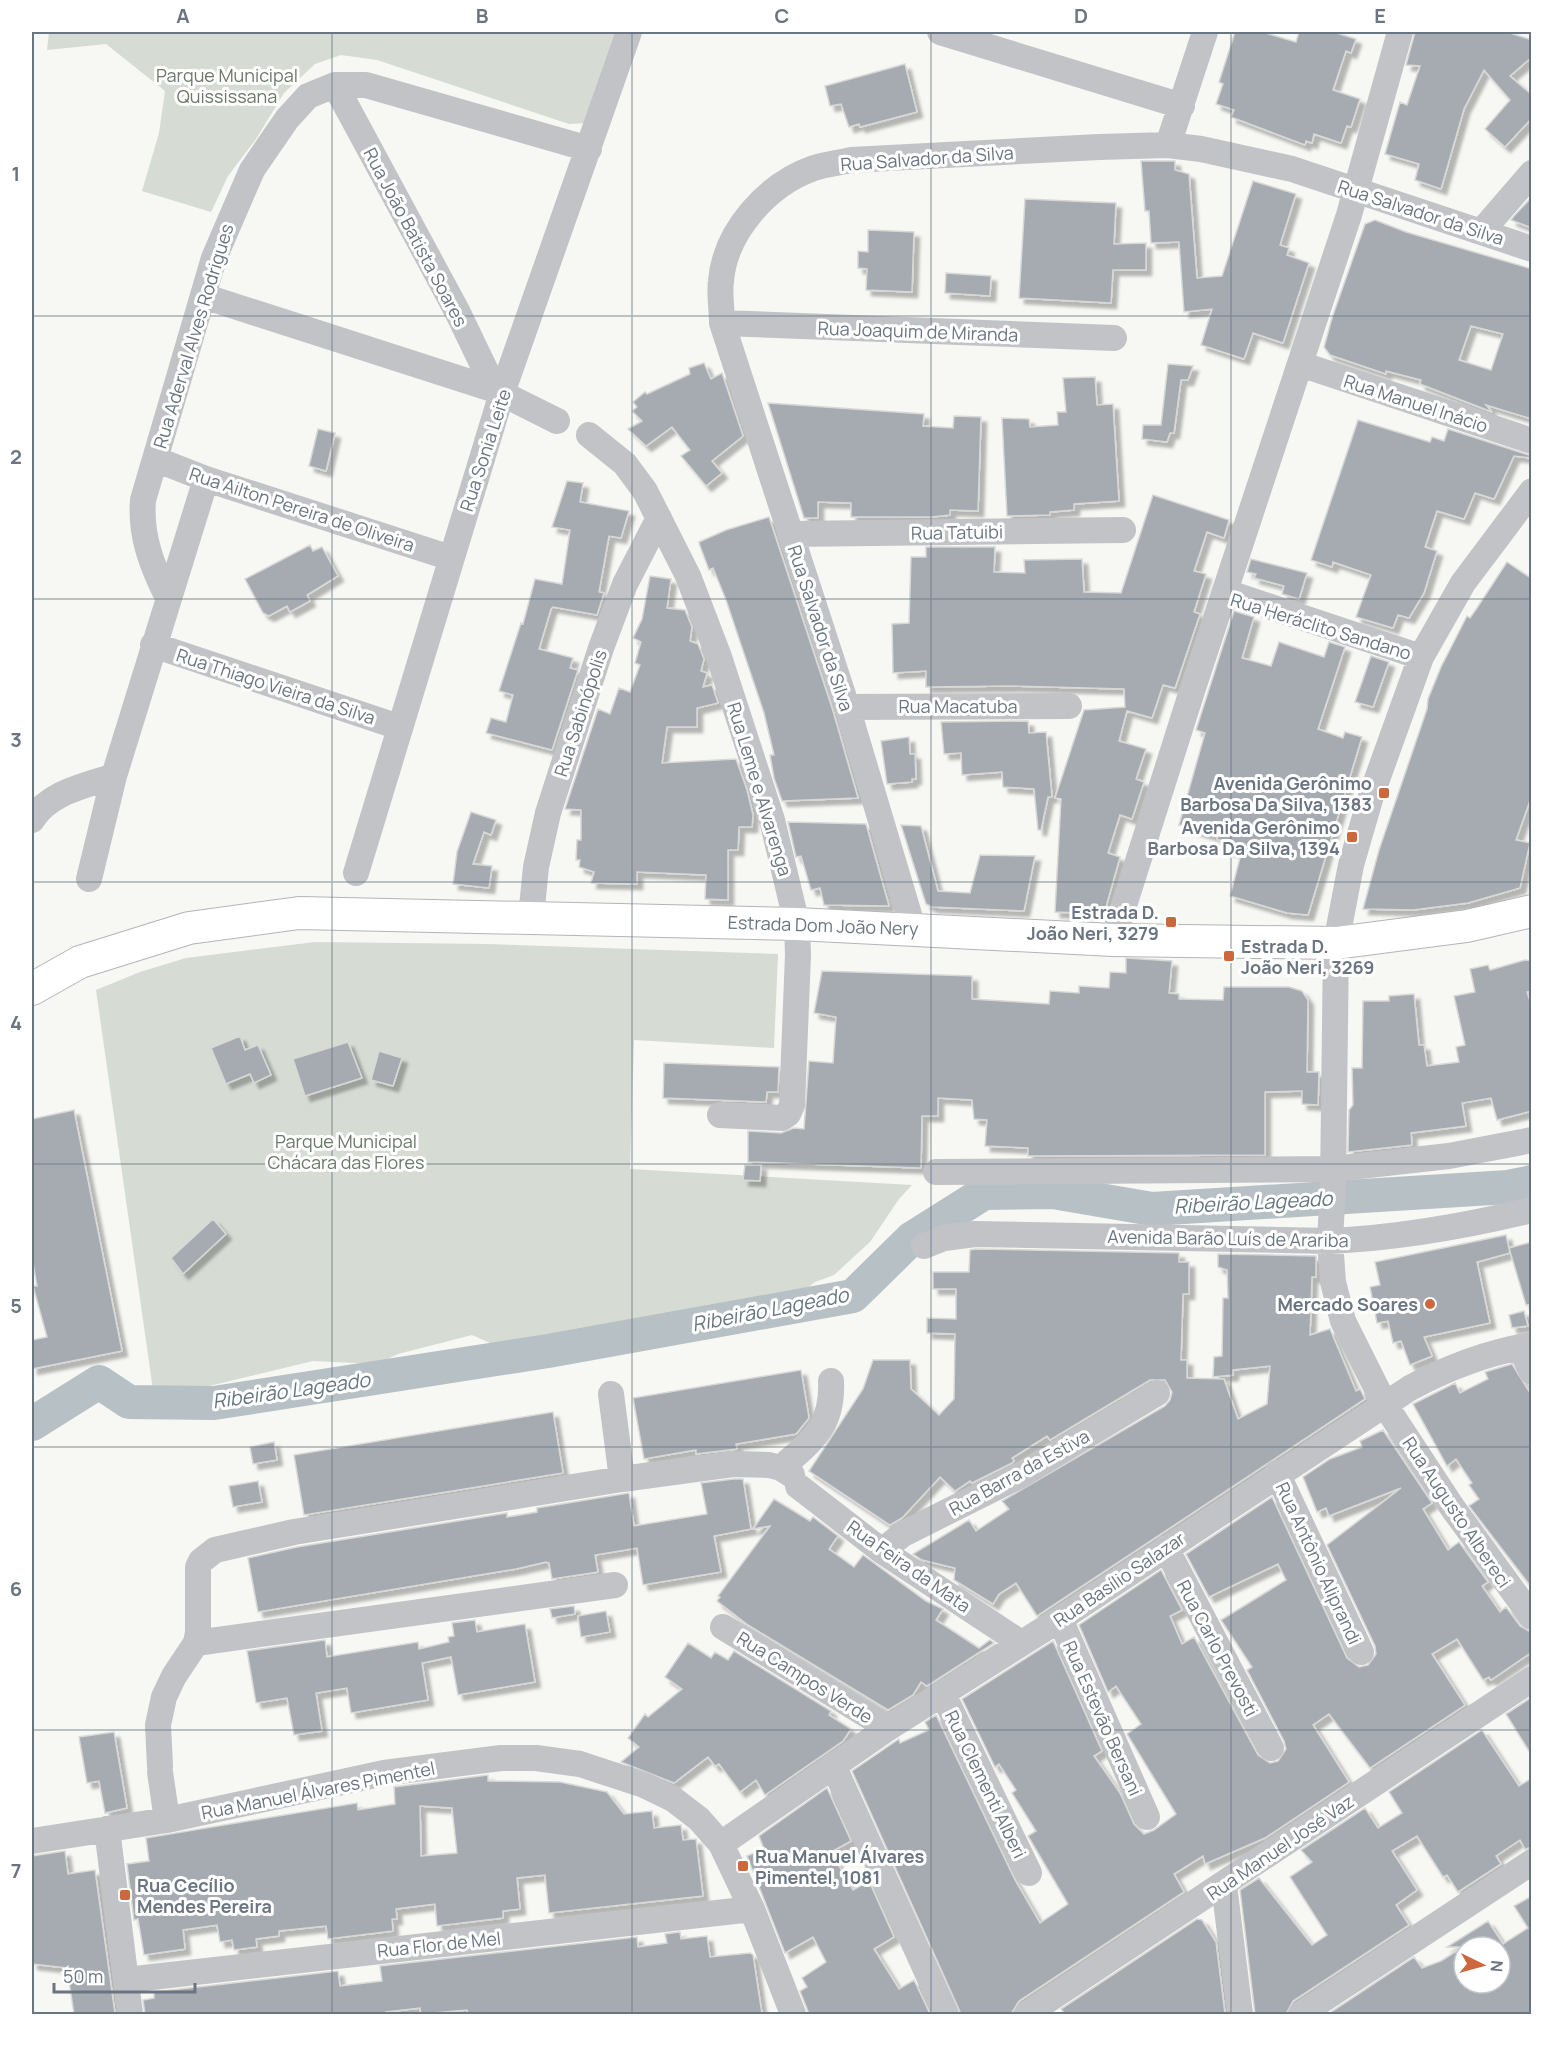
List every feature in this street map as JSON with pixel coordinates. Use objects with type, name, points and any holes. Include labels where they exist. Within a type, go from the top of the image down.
[{"type":"main road","name":"Estrada Dom João Nery","points":[[32,989],[80,962],[189,928],[299,913],[797,924],[913,928],[1113,940],[1336,944],[1467,926],[1532,911]]},
{"type":"main road","name":"Estrada Dom João Nery","points":[[32,1009],[87,978],[117,952]]},
{"type":"street","name":"Rua Sonia Leite","points":[[356,873],[451,558],[498,391],[589,149],[629,32]]},
{"type":"street","points":[[940,32],[1182,106]]},
{"type":"street","points":[[1168,145],[1205,32]]},
{"type":"street","points":[[1226,592],[1355,191],[1400,32]]},
{"type":"street","name":"Rua Aderval Alves Rodrigues","points":[[168,598],[152,565],[141,522],[143,500],[224,231],[252,170],[297,106],[308,96],[335,85],[351,84],[387,90],[589,149]]},
{"type":"street","name":"Rua João Batista Soares","points":[[335,85],[498,391]]},
{"type":"street","name":"Rua Salvador da Silva","points":[[913,928],[847,707],[722,323],[721,281],[733,241],[747,218],[777,186],[814,168],[851,160],[1168,145],[1245,156],[1292,169],[1532,249]]},
{"type":"street","points":[[1481,232],[1532,173]]},
{"type":"street","points":[[203,297],[498,391],[557,421]]},
{"type":"street","name":"Rua Joaquim de Miranda","points":[[722,323],[1114,338]]},
{"type":"street","name":"Rua Manuel Inácio","points":[[1300,364],[1532,441]]},
{"type":"street","name":"Rua Leme e Alvarenga","points":[[589,435],[625,464],[645,491],[688,576],[719,657],[772,820],[797,924],[798,956],[792,1105],[788,1114],[782,1118],[720,1115]]},
{"type":"street","name":"Rua Ailton Pereira de Oliveira","points":[[154,459],[206,479],[451,558]]},
{"type":"street","points":[[89,879],[114,776],[206,479]]},
{"type":"street","name":"Rua Augusto Albereci","points":[[1532,491],[1503,525],[1463,583],[1421,657],[1368,807],[1351,865],[1336,944],[1333,1177],[1330,1232],[1333,1282],[1343,1321],[1385,1405],[1492,1564],[1532,1617]]},
{"type":"street","name":"Rua Sabinópolis","points":[[531,917],[536,867],[548,813],[621,594],[659,518]]},
{"type":"street","name":"Rua Tatuibi","points":[[790,534],[1123,530]]},
{"type":"street","name":"Rua Heráclito Sandano","points":[[1113,940],[1226,592],[1421,657]]},
{"type":"street","name":"Rua Thiago Vieira da Silva","points":[[153,645],[399,727]]},
{"type":"street","name":"Rua Macatuba","points":[[847,707],[1069,706]]},
{"type":"street","points":[[32,819],[47,803],[65,793],[114,776]]},
{"type":"street","points":[[936,1172],[1333,1177],[1532,1140]]},
{"type":"street","name":"Avenida Barão Luís de Arariba","points":[[924,1246],[944,1238],[975,1234],[1330,1232],[1387,1236],[1532,1210]]},
{"type":"street","points":[[1526,1346],[1532,1372]]},
{"type":"street","name":"Rua Basílio Salazar","points":[[721,1844],[888,1728],[1060,1619],[1277,1473],[1385,1405],[1444,1370],[1480,1356],[1526,1346]]},
{"type":"street","points":[[167,1820],[160,1769],[158,1725],[164,1697],[174,1676],[196,1643],[198,1567],[201,1561],[215,1550],[294,1532],[622,1479],[733,1464],[790,1476],[827,1420],[832,1400],[831,1381]]},
{"type":"street","points":[[611,1394],[622,1479]]},
{"type":"street","name":"Rua Barra da Estiva","points":[[882,1551],[903,1534],[1019,1476],[1157,1394]]},
{"type":"street","name":"Rua Antônio Aliprandi","points":[[1277,1473],[1361,1652]]},
{"type":"street","name":"Rua Feira da Mata","points":[[790,1476],[882,1551],[1021,1643]]},
{"type":"street","name":"Rua Carlo Prevosti","points":[[1166,1548],[1271,1748]]},
{"type":"street","points":[[196,1643],[615,1585]]},
{"type":"street","name":"Rua Estevão Bersani","points":[[1060,1619],[1147,1817]]},
{"type":"street","name":"Rua Campos Verde","points":[[723,1627],[888,1728]]},
{"type":"street","name":"Rua Manuel José Vaz","points":[[1028,2014],[1532,1679]]},
{"type":"street","name":"Rua Clementi Alberi","points":[[943,1694],[1029,1873]]},
{"type":"street","name":"Rua Manuel Álvares Pimentel","points":[[32,1841],[167,1820],[384,1773],[501,1758],[536,1758],[580,1764],[644,1785],[673,1799],[699,1819],[721,1844],[752,1909],[793,2014]]},
{"type":"street","points":[[833,1765],[946,2014]]},
{"type":"street","points":[[107,1829],[130,2014]]},
{"type":"street","points":[[1301,2014],[1532,1862]]},
{"type":"street","points":[[1224,1885],[1240,2014]]},
{"type":"street","name":"Rua Flor de Mel","points":[[126,1980],[752,1909]]},
{"type":"green space","name":"Parque Municipal Quississana","points":[[49,32],[620,32],[587,123],[569,124],[377,60],[341,55],[315,64],[284,93],[256,139],[228,176],[211,212],[142,191],[159,133],[165,91],[106,44],[47,50]]},
{"type":"green space","name":"Parque Municipal Chácara das Flores","points":[[315,942],[487,944],[778,954],[774,1048],[634,1040],[630,1169],[912,1185],[899,1199],[870,1242],[834,1275],[815,1282],[799,1295],[751,1308],[681,1315],[675,1318],[656,1317],[587,1331],[554,1349],[523,1347],[504,1355],[490,1343],[472,1335],[398,1354],[376,1364],[313,1361],[209,1386],[153,1390],[96,990],[140,972],[186,958]]},
{"type":"building","points":[[1235,32],[1262,32],[1296,42],[1299,32],[1333,32],[1356,39],[1351,53],[1346,51],[1333,90],[1360,99],[1351,127],[1347,126],[1341,143],[1314,134],[1312,143],[1306,141],[1305,145],[1231,117],[1234,110],[1216,104],[1223,84],[1219,82]]},
{"type":"building","points":[[1415,32],[1507,32],[1532,40],[1532,57],[1510,76],[1532,95],[1532,118],[1505,147],[1485,129],[1510,100],[1484,70],[1464,109],[1441,189],[1415,180],[1419,164],[1385,154],[1400,102],[1407,105],[1420,66],[1406,65]]},
{"type":"building","points":[[905,64],[917,112],[860,127],[859,124],[849,127],[841,104],[830,106],[825,86]]},
{"type":"building","points":[[1141,161],[1175,161],[1175,170],[1189,174],[1197,278],[1222,276],[1253,181],[1296,194],[1280,245],[1289,248],[1287,255],[1309,263],[1283,343],[1253,333],[1244,359],[1201,345],[1212,309],[1184,312],[1179,242],[1151,243],[1149,211],[1145,211]]},
{"type":"building","points":[[1532,197],[1532,228],[1511,220],[1514,216]]},
{"type":"building","points":[[1025,199],[1116,203],[1114,244],[1146,243],[1146,270],[1113,270],[1111,303],[1019,298]]},
{"type":"building","points":[[1375,220],[1406,232],[1532,269],[1532,419],[1486,405],[1492,412],[1420,384],[1421,380],[1386,371],[1386,374],[1330,355],[1324,347],[1365,224]],"holes":[[[1471,326],[1503,334],[1491,370],[1459,360]]]},
{"type":"building","points":[[868,230],[914,232],[912,292],[866,290],[867,269],[858,268],[858,251],[868,252]]},
{"type":"building","points":[[946,273],[991,276],[990,296],[945,293]]},
{"type":"building","points":[[704,363],[711,379],[722,373],[743,436],[712,461],[722,473],[706,486],[681,456],[690,450],[672,427],[646,446],[628,429],[642,421],[632,411],[637,407],[633,402],[645,392],[647,394],[690,374],[689,368]]},
{"type":"building","points":[[1168,364],[1193,366],[1188,380],[1181,380],[1174,433],[1170,433],[1167,442],[1142,439],[1143,425],[1161,425]]},
{"type":"building","points":[[1095,377],[1097,405],[1113,404],[1119,501],[1074,504],[1074,510],[1050,512],[1050,515],[1007,516],[1002,418],[1029,419],[1030,427],[1058,425],[1057,412],[1066,412],[1063,378]]},
{"type":"building","points":[[768,403],[924,414],[923,426],[953,428],[954,416],[981,417],[978,511],[950,510],[950,515],[932,517],[851,517],[851,503],[818,502],[818,518],[804,518]]},
{"type":"building","points":[[1358,420],[1430,442],[1432,437],[1444,441],[1448,429],[1532,456],[1532,458],[1514,456],[1494,499],[1475,493],[1464,519],[1437,511],[1425,547],[1437,551],[1424,593],[1409,618],[1398,615],[1393,628],[1356,617],[1371,575],[1333,562],[1332,567],[1311,560]]},
{"type":"building","points":[[318,429],[335,433],[326,471],[309,466]]},
{"type":"building","points":[[567,481],[583,483],[580,502],[629,511],[621,538],[609,536],[599,592],[604,593],[597,615],[553,607],[551,609],[539,649],[573,658],[570,668],[578,670],[552,750],[486,733],[491,718],[506,722],[513,695],[499,691],[521,623],[523,624],[535,579],[562,584],[570,530],[552,527]]},
{"type":"building","points":[[1153,495],[1229,520],[1224,538],[1207,532],[1194,571],[1206,574],[1194,612],[1200,614],[1175,688],[1163,685],[1152,718],[1127,711],[1119,741],[1146,749],[1136,779],[1144,782],[1132,819],[1120,815],[1108,853],[1120,857],[1104,914],[1055,912],[1061,799],[1055,798],[1084,710],[1125,707],[1124,689],[1011,686],[926,687],[926,671],[893,673],[892,624],[909,623],[911,557],[926,557],[926,547],[995,547],[994,572],[1025,573],[1024,560],[1082,559],[1084,592],[1121,593]]},
{"type":"building","points":[[769,517],[833,711],[858,798],[782,801],[774,778],[770,755],[774,755],[764,713],[726,600],[713,568],[709,570],[700,546],[699,542],[726,530]]},
{"type":"building","points":[[310,545],[313,551],[322,547],[338,576],[307,595],[310,601],[290,612],[287,606],[269,616],[263,613],[245,579]]},
{"type":"building","points":[[1251,559],[1307,573],[1299,599],[1282,594],[1284,586],[1254,578],[1256,574],[1247,572]]},
{"type":"building","points":[[1507,562],[1532,579],[1532,795],[1516,840],[1530,843],[1520,888],[1468,903],[1413,910],[1363,909],[1379,850],[1427,709],[1428,699],[1441,667],[1467,616],[1470,618]]},
{"type":"building","points":[[650,576],[671,579],[667,608],[685,610],[692,627],[690,641],[698,644],[704,659],[701,671],[707,673],[703,687],[712,685],[718,703],[697,708],[697,727],[667,727],[662,763],[736,759],[747,790],[753,815],[752,827],[739,827],[738,850],[728,850],[728,900],[705,899],[706,875],[637,872],[637,884],[591,883],[594,872],[579,867],[580,860],[576,860],[577,840],[581,840],[581,810],[565,809],[598,709],[610,714],[619,688],[630,692],[640,665],[635,663],[641,642],[633,638],[642,619]]},
{"type":"building","points":[[1234,611],[1254,617],[1242,658],[1271,666],[1279,642],[1324,657],[1329,642],[1345,647],[1318,729],[1343,738],[1345,732],[1362,737],[1308,915],[1287,913],[1230,896],[1241,854],[1225,849],[1227,842],[1217,839],[1218,837],[1179,825],[1205,733],[1196,730]]},
{"type":"building","points":[[1371,656],[1389,662],[1373,707],[1355,702]]},
{"type":"building","points":[[1028,721],[1029,733],[1046,732],[1052,797],[1048,797],[1041,830],[1038,830],[1034,789],[1003,787],[1002,772],[962,775],[961,753],[944,754],[941,722]]},
{"type":"building","points":[[909,737],[910,754],[915,754],[916,779],[912,779],[912,782],[887,784],[881,741]]},
{"type":"building","points":[[471,812],[496,820],[491,835],[484,832],[473,864],[492,866],[489,888],[453,884],[457,852]]},
{"type":"building","points":[[788,822],[866,824],[889,906],[824,905],[820,888],[811,890],[801,856],[796,857]]},
{"type":"building","points":[[901,825],[921,826],[938,891],[970,893],[980,855],[1035,856],[1024,911],[932,907],[926,904]]},
{"type":"building","points":[[1126,958],[1172,961],[1169,993],[1179,994],[1179,999],[1223,1000],[1224,987],[1289,987],[1302,991],[1308,1000],[1307,1072],[1319,1072],[1318,1105],[1302,1104],[1302,1091],[1265,1092],[1265,1155],[1028,1156],[1028,1148],[985,1146],[987,1120],[974,1119],[972,1100],[938,1098],[938,1116],[922,1116],[921,1168],[748,1162],[748,1131],[781,1133],[794,1128],[804,1129],[809,1061],[833,1063],[836,1017],[814,1013],[822,971],[972,976],[972,999],[1049,1004],[1050,991],[1079,993],[1079,986],[1109,988],[1110,972],[1126,973]]},
{"type":"building","points":[[1525,960],[1531,961],[1532,991],[1527,992],[1532,1007],[1532,1111],[1497,1120],[1491,1098],[1462,1103],[1466,1126],[1411,1133],[1412,1145],[1348,1152],[1349,1110],[1353,1105],[1352,1068],[1362,1068],[1363,1001],[1389,1001],[1389,996],[1414,994],[1419,1045],[1424,1045],[1427,1066],[1459,1062],[1456,1047],[1465,1045],[1454,996],[1475,992],[1470,969],[1488,965],[1490,970]]},
{"type":"building","points":[[240,1036],[245,1050],[258,1045],[271,1075],[254,1083],[250,1074],[226,1084],[211,1048]]},
{"type":"building","points":[[348,1042],[362,1078],[305,1096],[293,1059]]},
{"type":"building","points":[[379,1051],[402,1058],[393,1086],[371,1080]]},
{"type":"building","points":[[664,1063],[779,1067],[778,1092],[767,1092],[766,1102],[663,1098]]},
{"type":"building","points":[[74,1110],[122,1351],[32,1369],[32,1340],[47,1337],[33,1286],[37,1286],[32,1257],[32,1119]]},
{"type":"building","points":[[745,1165],[761,1165],[760,1181],[743,1180]]},
{"type":"building","points":[[213,1219],[226,1234],[183,1274],[171,1258]]},
{"type":"building","name":"Mercado Soares","points":[[1506,1235],[1510,1253],[1477,1262],[1490,1323],[1424,1337],[1432,1356],[1410,1365],[1401,1341],[1393,1343],[1388,1321],[1377,1323],[1370,1287],[1380,1285],[1375,1262]]},
{"type":"building","points":[[1532,1242],[1532,1304],[1526,1305],[1509,1248]]},
{"type":"building","points":[[970,1250],[1179,1253],[1179,1262],[1189,1262],[1189,1294],[1183,1294],[1181,1360],[1187,1360],[1187,1378],[1224,1379],[1238,1419],[1267,1404],[1270,1366],[1233,1370],[1233,1375],[1213,1377],[1214,1357],[1222,1356],[1223,1298],[1228,1298],[1227,1270],[1218,1267],[1218,1254],[1316,1256],[1316,1277],[1312,1277],[1310,1335],[1330,1329],[1356,1391],[1360,1389],[1365,1399],[1037,1616],[1016,1583],[999,1594],[993,1604],[954,1580],[955,1568],[922,1560],[913,1554],[969,1520],[976,1531],[1009,1509],[1002,1501],[1165,1406],[1172,1392],[1165,1380],[1150,1380],[1050,1440],[1047,1436],[1012,1458],[1014,1461],[1012,1463],[972,1483],[970,1481],[955,1491],[940,1477],[902,1518],[890,1525],[809,1471],[863,1389],[873,1360],[910,1360],[911,1389],[939,1415],[954,1399],[955,1334],[927,1333],[927,1318],[956,1319],[956,1289],[933,1289],[933,1272],[969,1272]]},
{"type":"building","points":[[1524,1311],[1528,1326],[1512,1328],[1509,1315]]},
{"type":"building","points":[[1512,1364],[1532,1396],[1532,1588],[1469,1506],[1479,1499],[1469,1485],[1472,1483],[1456,1459],[1447,1466],[1413,1404],[1455,1383],[1460,1393],[1488,1379],[1485,1372]]},
{"type":"building","points":[[801,1370],[809,1418],[796,1434],[736,1444],[737,1449],[696,1454],[696,1450],[644,1459],[633,1398]]},
{"type":"building","points":[[553,1412],[563,1473],[304,1515],[294,1455]]},
{"type":"building","points":[[1383,1430],[1432,1503],[1423,1509],[1448,1550],[1459,1542],[1488,1582],[1482,1586],[1500,1612],[1506,1607],[1520,1626],[1529,1631],[1532,1636],[1532,1652],[1491,1680],[1489,1677],[1483,1680],[1457,1639],[1432,1654],[1465,1705],[1370,1768],[1329,1714],[1313,1725],[1349,1782],[1265,1838],[1205,1864],[1203,1856],[1174,1874],[1184,1892],[1019,2001],[1011,2014],[961,2014],[852,1771],[899,1739],[900,1743],[929,1730],[925,1722],[936,1715],[1015,1880],[1040,1923],[1068,1904],[1028,1836],[1036,1831],[1012,1793],[1016,1790],[999,1764],[995,1767],[962,1699],[1053,1641],[1102,1751],[1094,1756],[1120,1793],[1134,1824],[1144,1834],[1154,1830],[1176,1814],[1127,1734],[1141,1724],[1116,1686],[1108,1692],[1079,1625],[1161,1570],[1182,1610],[1170,1616],[1182,1644],[1194,1637],[1258,1755],[1270,1763],[1278,1761],[1286,1749],[1284,1741],[1247,1670],[1252,1667],[1221,1620],[1286,1580],[1278,1564],[1209,1597],[1186,1554],[1272,1497],[1347,1658],[1359,1667],[1368,1665],[1376,1654],[1375,1646],[1327,1545],[1401,1488],[1329,1516],[1326,1508],[1317,1512],[1303,1477],[1330,1459],[1362,1447],[1360,1441]]},
{"type":"building","points":[[274,1442],[277,1460],[253,1464],[250,1447]]},
{"type":"building","points":[[743,1479],[751,1529],[714,1536],[721,1572],[643,1585],[637,1548],[595,1555],[598,1572],[552,1579],[549,1563],[546,1562],[258,1612],[248,1558],[297,1547],[507,1513],[507,1517],[537,1512],[537,1508],[629,1493],[634,1526],[707,1514],[701,1483]]},
{"type":"building","points":[[258,1481],[262,1502],[233,1507],[229,1486]]},
{"type":"building","points":[[774,1499],[810,1521],[813,1517],[838,1536],[829,1549],[854,1567],[863,1555],[926,1601],[943,1609],[936,1620],[979,1648],[990,1640],[994,1643],[927,1686],[921,1682],[913,1695],[888,1710],[748,1625],[717,1601],[720,1597],[718,1596],[770,1526],[753,1529]]},
{"type":"building","points":[[574,1606],[575,1614],[552,1618],[550,1609]]},
{"type":"building","points":[[606,1611],[610,1632],[581,1637],[578,1616]]},
{"type":"building","points":[[475,1620],[477,1632],[525,1624],[535,1682],[458,1695],[451,1657],[422,1663],[428,1700],[351,1713],[347,1688],[316,1693],[322,1731],[294,1735],[287,1698],[256,1703],[247,1651],[325,1640],[327,1657],[418,1642],[419,1649],[449,1642],[448,1637],[454,1636],[452,1623]]},
{"type":"building","points":[[688,1643],[711,1658],[715,1652],[728,1660],[734,1651],[831,1711],[829,1715],[851,1729],[843,1741],[765,1795],[756,1780],[740,1792],[719,1764],[715,1766],[708,1757],[674,1783],[621,1762],[639,1747],[628,1738],[645,1714],[648,1717],[682,1689],[665,1677]]},
{"type":"building","points":[[1532,1697],[1532,1756],[1506,1714]]},
{"type":"building","points":[[1482,1730],[1519,1786],[1532,1778],[1532,1847],[1525,1849],[1520,1840],[1496,1856],[1501,1864],[1458,1892],[1447,1875],[1443,1877],[1417,1836],[1392,1851],[1417,1890],[1396,1905],[1409,1925],[1293,2001],[1286,2014],[1255,2014],[1240,1890],[1259,1878],[1312,1945],[1327,1935],[1290,1877],[1312,1862],[1301,1850],[1365,1808],[1378,1828],[1402,1813],[1389,1792]]},
{"type":"building","points":[[114,1732],[127,1808],[105,1813],[99,1781],[87,1783],[79,1737]]},
{"type":"building","points":[[488,1775],[488,1781],[560,1782],[607,1792],[624,1814],[652,1811],[654,1828],[681,1825],[683,1840],[696,1839],[703,1896],[549,1913],[545,1875],[517,1878],[520,1909],[503,1911],[503,1918],[437,1926],[435,1904],[396,1909],[397,1919],[392,1919],[393,1931],[328,1939],[326,1926],[279,1931],[279,1936],[256,1939],[257,1947],[234,1950],[232,1940],[220,1942],[217,1925],[183,1930],[185,1949],[144,1955],[138,1919],[134,1920],[127,1864],[149,1861],[146,1838],[357,1803],[358,1810],[395,1804],[394,1787]],"holes":[[[420,1806],[452,1808],[457,1853],[421,1856]]]},
{"type":"building","points":[[827,1788],[851,1841],[831,1852],[853,1890],[869,1881],[894,1937],[874,1949],[899,1989],[914,1980],[930,2014],[809,2014],[800,1991],[807,1987],[802,1978],[826,1962],[813,1937],[785,1953],[747,1856],[764,1849],[759,1836]]},
{"type":"building","points":[[65,1851],[68,1874],[95,1870],[115,2014],[74,2014],[67,1968],[32,1964],[32,1856]]},
{"type":"building","points":[[1532,1896],[1532,2014],[1328,2014],[1414,1957],[1422,1968],[1452,1954],[1452,1995],[1512,1995],[1512,1938],[1528,1928],[1514,1906]]},
{"type":"building","points":[[1197,1919],[1202,1920],[1216,1942],[1225,2014],[1065,2014],[1061,2009]]},
{"type":"building","points":[[1488,1921],[1497,1935],[1466,1935]]},
{"type":"building","points":[[680,1932],[681,1939],[707,1936],[710,1957],[750,1953],[753,1955],[762,2014],[468,2014],[467,2010],[421,2014],[420,2008],[386,2012],[386,2014],[145,2014],[143,2000],[154,1998],[154,1992],[338,1971],[340,1986],[382,1981],[380,1966],[637,1937],[638,1947],[667,1943],[665,1934]]},
{"type":"waterway","name":"Ribeirão Lageado","points":[[32,1424],[99,1382],[129,1402],[214,1403],[548,1351],[853,1296],[911,1239],[984,1193],[1053,1192],[1152,1209],[1508,1187],[1532,1182]]},
{"type":"place","name":"Avenida Gerônimo Barbosa Da Silva, 1383","points":[[1384,793]]},
{"type":"place","name":"Avenida Gerônimo Barbosa Da Silva, 1394","points":[[1352,837]]},
{"type":"place","name":"Estrada D. João Neri, 3279","points":[[1171,922]]},
{"type":"place","name":"Estrada D. João Neri, 3269","points":[[1229,956]]},
{"type":"place","name":"Mercado Soares","points":[[1430,1304]]},
{"type":"place","name":"Rua Manuel Álvares Pimentel, 1081","points":[[743,1866]]},
{"type":"place","name":"Rua Cecílio Mendes Pereira","points":[[125,1895]]}]
